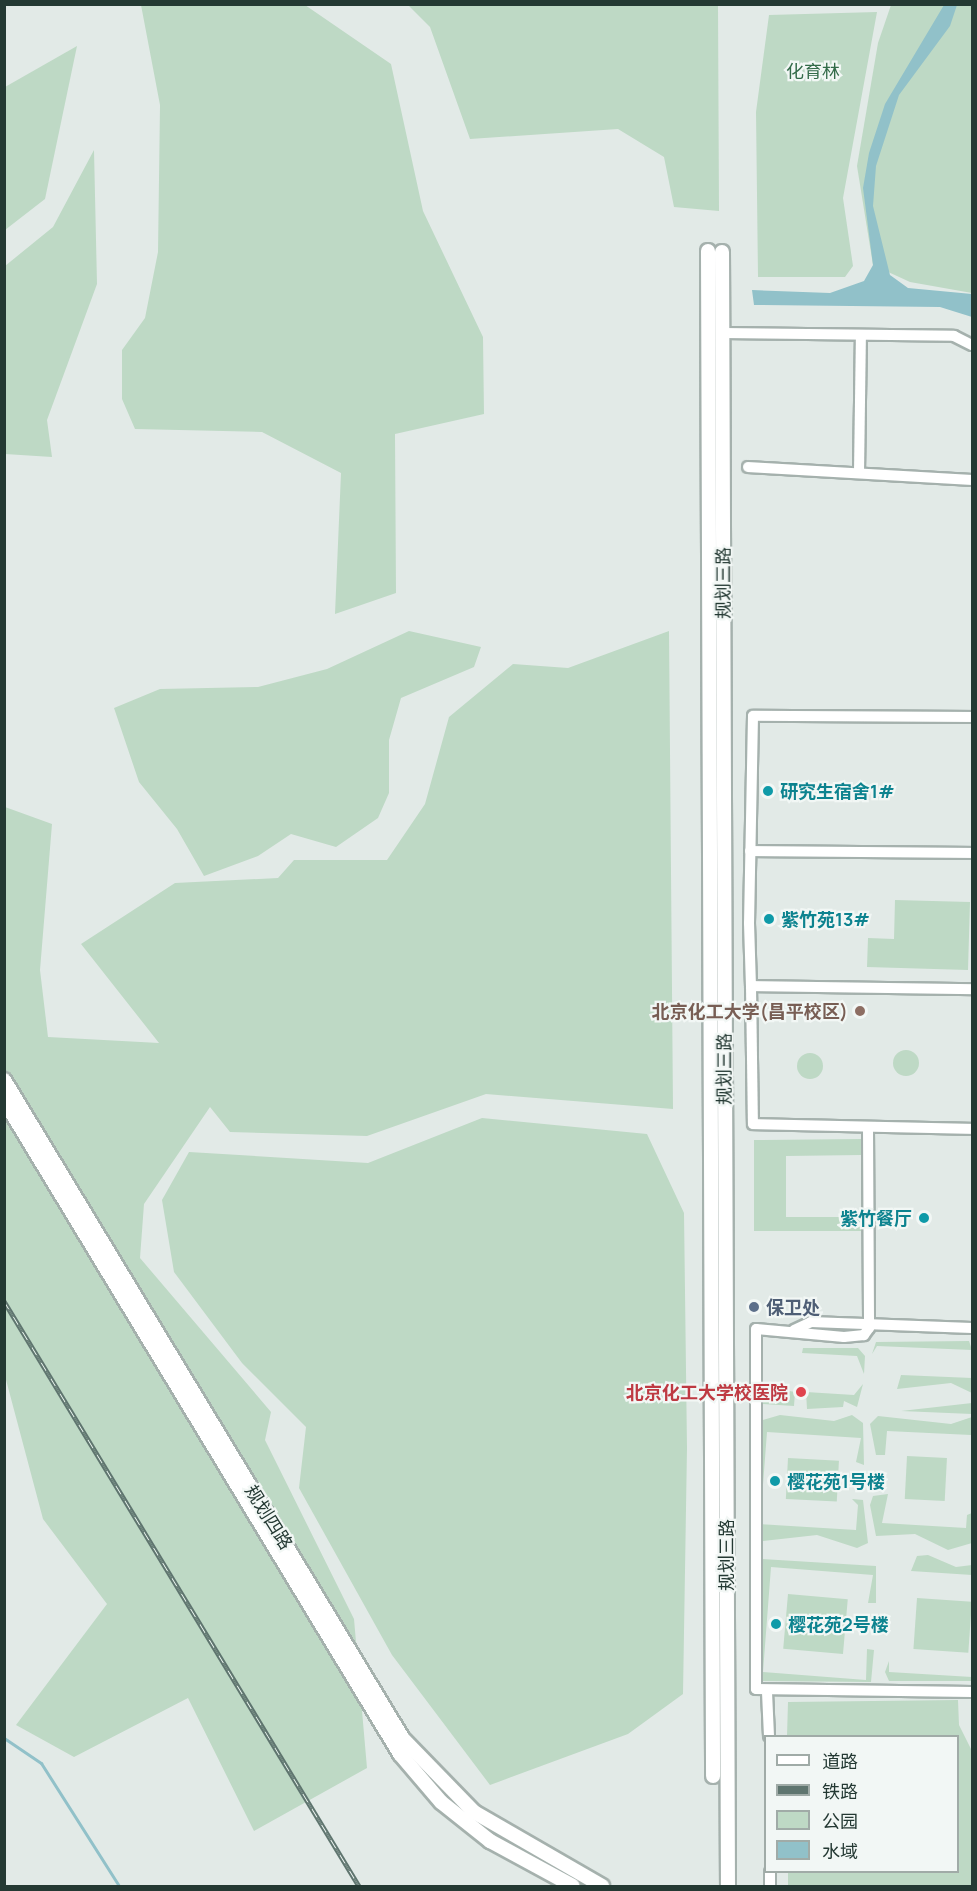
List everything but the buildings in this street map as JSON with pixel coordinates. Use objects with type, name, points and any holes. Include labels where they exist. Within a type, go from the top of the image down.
[{"type":"main road","name":"规划三路","points":[[708,251],[728,1887]]},
{"type":"main road","name":"规划三路","points":[[713,1776],[722,252]]},
{"type":"main road","name":"规划四路","points":[[4,1080],[403,1739],[474,1812],[602,1887]]},
{"type":"main road","name":"规划四路","points":[[4,1100],[400,1754],[441,1802],[490,1841],[573,1887]]},
{"type":"street","points":[[723,333],[954,336],[972,345]]},
{"type":"street","points":[[859,473],[861,336]]},
{"type":"street","points":[[748,467],[972,480]]},
{"type":"street","points":[[972,717],[753,716],[750,852],[753,1124],[972,1129]]},
{"type":"street","points":[[750,852],[972,853]]},
{"type":"street","points":[[751,986],[972,989]]},
{"type":"street","points":[[868,1128],[869,1328]]},
{"type":"street","points":[[972,1328],[869,1328],[857,1322],[811,1322],[794,1330],[756,1329],[755,1684],[758,1692],[972,1692]]},
{"type":"street","points":[[767,1692],[769,1735]]},
{"type":"green space","points":[[141,5],[305,5],[391,64],[423,211],[483,337],[484,414],[395,434],[396,593],[335,614],[341,473],[262,432],[135,429],[122,399],[122,350],[145,318],[158,252],[160,105]]},
{"type":"green space","points":[[408,5],[718,5],[719,211],[674,207],[664,157],[618,129],[470,139],[430,27]]},
{"type":"green space","points":[[891,5],[972,5],[972,293],[910,282],[873,265],[857,166],[878,43]]},
{"type":"green space","name":"化育林","points":[[877,12],[843,198],[853,266],[845,277],[758,277],[756,112],[769,15]]},
{"type":"green space","points":[[77,46],[45,199],[5,230],[5,87]]},
{"type":"green space","points":[[94,150],[97,284],[47,420],[52,457],[5,454],[5,266],[53,227]]},
{"type":"green space","points":[[409,631],[481,647],[474,667],[401,698],[389,740],[389,793],[378,818],[336,847],[291,834],[258,856],[204,876],[177,829],[139,782],[114,708],[160,689],[258,687],[327,669]]},
{"type":"green space","points":[[669,631],[673,1109],[486,1094],[367,1136],[230,1132],[210,1107],[144,1204],[140,1258],[271,1412],[265,1440],[354,1619],[367,1768],[254,1831],[188,1698],[74,1757],[16,1725],[107,1604],[43,1519],[5,1376],[5,807],[52,824],[40,970],[48,1037],[159,1043],[81,944],[175,883],[278,878],[294,860],[387,860],[425,804],[449,717],[513,664],[568,668]]},
{"type":"green space","points":[[895,900],[970,902],[968,970],[867,967],[868,938],[894,939]]},
{"type":"green space","points":[[906,1050],[915,1054],[919,1063],[915,1072],[906,1076],[897,1072],[893,1063],[897,1054]]},
{"type":"green space","points":[[810,1053],[819,1057],[823,1066],[819,1075],[810,1079],[801,1075],[797,1066],[801,1057]]},
{"type":"green space","points":[[482,1118],[647,1134],[684,1213],[687,1448],[683,1694],[628,1734],[490,1785],[392,1655],[299,1488],[306,1427],[242,1363],[174,1272],[162,1200],[189,1152],[368,1163]]},
{"type":"green space","points":[[861,1139],[861,1155],[786,1156],[786,1217],[861,1217],[861,1231],[754,1231],[754,1140]]},
{"type":"green space","points":[[969,1341],[972,1350],[877,1346],[872,1354],[876,1342]]},
{"type":"green space","points":[[803,1348],[858,1348],[865,1356],[864,1374],[857,1356],[802,1353]]},
{"type":"green space","points":[[901,1375],[972,1378],[972,1393],[951,1383],[897,1389]]},
{"type":"green space","points":[[863,1384],[857,1407],[844,1401],[843,1407],[807,1409],[806,1392],[854,1395]]},
{"type":"green space","points":[[767,1387],[795,1392],[794,1406],[763,1404],[759,1393]]},
{"type":"green space","points":[[972,1403],[972,1414],[901,1411]]},
{"type":"green space","points":[[780,1415],[834,1421],[852,1415],[863,1423],[864,1465],[856,1462],[861,1438],[767,1432],[760,1524],[856,1530],[858,1505],[852,1499],[863,1500],[868,1543],[857,1548],[817,1535],[763,1541],[759,1533],[759,1421]]},
{"type":"green space","points":[[878,1416],[951,1424],[972,1417],[972,1443],[971,1435],[887,1431],[885,1455],[876,1455],[870,1424]]},
{"type":"green space","points":[[907,1456],[947,1458],[945,1501],[905,1499]]},
{"type":"green space","points":[[788,1458],[839,1461],[837,1502],[786,1499]]},
{"type":"green space","points":[[888,1494],[882,1523],[966,1528],[967,1515],[972,1513],[972,1543],[948,1550],[915,1534],[876,1536],[870,1505],[873,1496]]},
{"type":"green space","points":[[928,1555],[956,1567],[972,1565],[972,1575],[911,1571],[917,1556]]},
{"type":"green space","points":[[762,1559],[876,1566],[876,1603],[868,1603],[873,1575],[771,1567],[763,1672],[866,1680],[867,1649],[874,1650],[871,1682],[759,1681]]},
{"type":"green space","points":[[788,1594],[848,1599],[843,1654],[783,1649]]},
{"type":"green space","points":[[917,1598],[972,1602],[968,1653],[913,1649]]},
{"type":"green space","points":[[889,1661],[889,1672],[972,1677],[972,1681],[889,1681],[885,1672]]},
{"type":"green space","points":[[958,1700],[959,1725],[972,1751],[972,1886],[788,1886],[788,1873],[959,1873],[959,1735],[787,1735],[788,1702]]},
{"type":"water","points":[[944,5],[957,5],[950,26],[899,95],[876,166],[873,206],[890,275],[908,288],[972,294],[972,317],[940,307],[754,305],[752,290],[830,293],[864,281],[873,265],[863,188],[869,153],[885,104]]},
{"type":"waterway","points":[[4,1738],[41,1763],[119,1886]]},
{"type":"railway","points":[[4,1301],[359,1886]]},
{"type":"place","name":"研究生宿舍1#","points":[[768,791]]},
{"type":"place","name":"紫竹苑13#","points":[[769,919]]},
{"type":"place","name":"北京化工大学(昌平校区)","points":[[860,1011]]},
{"type":"place","name":"紫竹餐厅","points":[[924,1218]]},
{"type":"place","name":"保卫处","points":[[754,1307]]},
{"type":"place","name":"北京化工大学校医院","points":[[801,1392]]},
{"type":"place","name":"樱花苑1号楼","points":[[775,1481]]},
{"type":"place","name":"樱花苑2号楼","points":[[776,1624]]}]
